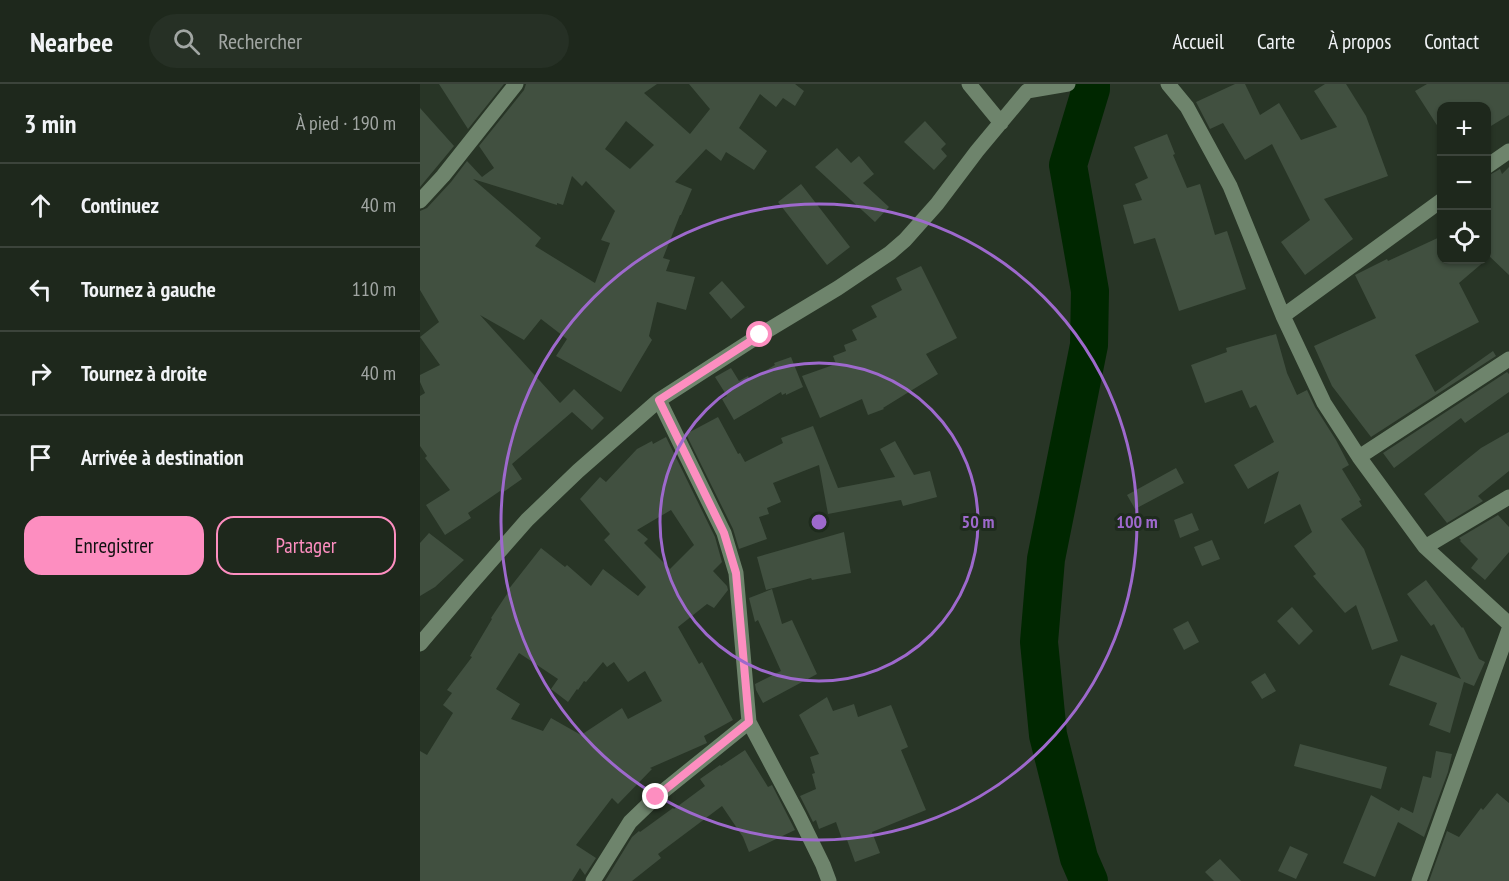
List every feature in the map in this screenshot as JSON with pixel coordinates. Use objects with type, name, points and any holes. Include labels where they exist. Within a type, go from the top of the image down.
[{"type":"street","points":[[420,201],[443,176],[516,84]]},
{"type":"street","points":[[969,84],[1001,123]]},
{"type":"street","points":[[420,644],[527,520],[578,471],[659,400],[890,253],[905,240],[937,204],[1027,91],[1068,84]]},
{"type":"street","points":[[1168,84],[1187,107],[1230,186],[1283,316],[1324,403],[1359,457],[1425,547],[1509,624]]},
{"type":"street","points":[[1491,164],[1509,151]]},
{"type":"street","points":[[1283,316],[1437,204]]},
{"type":"street","points":[[1359,457],[1509,359]]},
{"type":"street","points":[[659,400],[724,533],[736,573],[749,722],[814,845],[829,881]]},
{"type":"street","points":[[1425,547],[1509,497]]},
{"type":"street","points":[[1419,881],[1509,629]]},
{"type":"street","points":[[593,881],[630,822],[656,797],[749,722]]},
{"type":"building","points":[[439,84],[504,84],[468,129]]},
{"type":"building","points":[[526,84],[657,84],[644,93],[690,134],[710,109],[689,84],[795,84],[804,91],[795,106],[783,98],[776,107],[760,94],[739,128],[767,151],[754,170],[726,152],[721,161],[706,149],[675,182],[692,189],[663,258],[670,260],[666,271],[695,277],[686,310],[657,302],[649,336],[652,340],[621,392],[556,356],[567,339],[541,319],[524,340],[480,315],[560,403],[574,389],[604,418],[592,430],[572,412],[512,464],[522,479],[468,513],[471,518],[445,535],[426,505],[450,490],[425,458],[427,456],[420,446],[420,396],[425,393],[420,382],[420,375],[440,365],[420,337],[439,322],[420,290],[420,211],[427,208],[467,161],[482,177],[494,168],[479,146],[524,90]],"holes":[[[626,121],[654,145],[630,169],[605,149]],[[572,176],[582,186],[586,181],[615,211],[601,240],[610,243],[595,283],[535,246],[541,238],[473,179],[563,205]]]},
{"type":"building","points":[[1235,84],[1245,84],[1260,115],[1279,103],[1301,140],[1337,127],[1314,91],[1325,84],[1346,84],[1366,116],[1388,176],[1324,199],[1353,239],[1305,275],[1281,242],[1310,220],[1272,144],[1245,160],[1223,123],[1210,129],[1196,102]]},
{"type":"building","points":[[1427,84],[1509,84],[1509,115],[1491,126],[1491,102],[1437,102],[1437,125],[1415,91]]},
{"type":"building","points":[[420,108],[454,146],[420,187]]},
{"type":"building","points":[[925,121],[946,144],[941,149],[947,156],[934,170],[904,142]]},
{"type":"building","points":[[1167,134],[1187,188],[1200,184],[1215,235],[1227,231],[1246,289],[1179,311],[1155,238],[1134,244],[1123,205],[1142,200],[1135,184],[1148,178],[1134,147]]},
{"type":"building","points":[[837,148],[851,163],[859,156],[874,174],[863,183],[889,207],[875,222],[815,167]]},
{"type":"building","points":[[1509,167],[1509,275],[1491,258],[1491,174],[1500,169],[1502,174]]},
{"type":"building","points":[[801,184],[850,247],[827,265],[778,202]]},
{"type":"building","points":[[1437,238],[1437,264],[1481,264],[1459,283],[1479,322],[1415,355],[1435,392],[1493,351],[1496,356],[1371,437],[1332,386],[1314,346],[1376,318],[1355,275],[1387,259],[1388,261]]},
{"type":"building","points":[[921,266],[957,338],[926,354],[938,374],[884,409],[868,415],[862,399],[820,418],[802,376],[836,364],[833,356],[846,351],[844,345],[857,340],[852,330],[877,317],[871,306],[902,290],[896,278]]},
{"type":"building","points":[[722,281],[745,307],[731,319],[709,293]]},
{"type":"building","points":[[1276,334],[1287,373],[1297,395],[1307,390],[1349,465],[1342,469],[1361,500],[1359,501],[1362,506],[1341,519],[1364,549],[1398,641],[1372,650],[1356,605],[1345,613],[1313,576],[1316,574],[1294,546],[1312,532],[1300,504],[1264,524],[1279,471],[1248,489],[1234,465],[1274,442],[1256,405],[1250,408],[1242,390],[1205,403],[1191,365],[1227,352],[1226,348]]},
{"type":"building","points":[[791,357],[803,387],[786,395],[786,393],[782,395],[781,392],[734,420],[722,399],[727,396],[715,377],[731,368],[739,381],[748,376],[750,380],[775,365],[774,363]]},
{"type":"building","points":[[1507,372],[1509,392],[1465,423],[1461,418],[1394,468],[1383,453]]},
{"type":"building","points":[[718,417],[738,454],[740,453],[745,462],[783,443],[781,438],[813,426],[838,488],[895,477],[880,449],[895,441],[914,475],[930,471],[937,497],[903,506],[901,500],[828,514],[819,465],[773,483],[781,502],[767,508],[769,514],[759,517],[767,539],[739,549],[733,529],[686,434]]},
{"type":"building","points":[[1509,432],[1509,471],[1478,496],[1483,501],[1447,523],[1424,494],[1481,448]]},
{"type":"building","points":[[666,437],[715,537],[722,562],[713,571],[728,590],[714,608],[707,604],[678,627],[699,664],[702,662],[733,720],[704,736],[707,743],[650,768],[652,769],[618,804],[612,798],[576,845],[596,858],[585,875],[580,868],[572,881],[420,881],[420,751],[427,755],[453,713],[443,705],[452,693],[447,690],[472,657],[470,656],[508,590],[541,548],[565,567],[567,565],[591,586],[603,569],[638,596],[646,587],[604,540],[610,534],[580,499],[600,477],[606,482],[637,449],[652,441],[653,444]],"holes":[[[671,510],[694,545],[670,569],[644,543],[648,539],[637,530]],[[519,653],[558,679],[551,689],[568,702],[603,662],[607,667],[614,662],[628,682],[645,671],[662,701],[628,719],[622,708],[581,735],[551,718],[543,731],[511,719],[520,704],[496,689]]]},
{"type":"building","points":[[1176,468],[1184,483],[1135,509],[1127,495]]},
{"type":"building","points":[[1192,513],[1199,530],[1180,538],[1174,520]]},
{"type":"building","points":[[1498,515],[1509,527],[1509,552],[1485,580],[1471,568],[1478,559],[1459,538]]},
{"type":"building","points":[[844,532],[851,573],[812,580],[811,578],[766,590],[757,557]]},
{"type":"building","points":[[429,533],[464,560],[435,587],[420,596],[420,543]]},
{"type":"building","points":[[1212,540],[1220,559],[1202,566],[1194,547]]},
{"type":"building","points":[[1426,580],[1463,627],[1479,659],[1485,662],[1474,686],[1464,682],[1450,733],[1429,725],[1437,703],[1389,685],[1401,655],[1461,679],[1434,624],[1431,626],[1407,594]]},
{"type":"building","points":[[772,589],[782,624],[792,620],[817,674],[763,703],[755,684],[781,671],[758,620],[755,622],[749,598]]},
{"type":"building","points":[[1292,607],[1313,631],[1299,645],[1277,621]]},
{"type":"building","points":[[1188,621],[1199,642],[1184,650],[1173,629]]},
{"type":"building","points":[[1265,673],[1276,691],[1262,699],[1251,682]]},
{"type":"building","points":[[827,697],[833,711],[854,704],[858,717],[891,705],[908,747],[901,750],[926,810],[872,832],[880,853],[855,862],[846,837],[842,839],[836,822],[819,829],[816,820],[813,822],[800,796],[816,789],[812,774],[815,773],[810,757],[819,754],[799,715]]},
{"type":"building","points":[[1300,744],[1387,767],[1381,789],[1294,766]]},
{"type":"building","points":[[745,750],[768,787],[772,785],[795,830],[749,852],[743,837],[722,806],[658,854],[661,858],[632,881],[605,881],[632,837],[705,786],[700,779]]},
{"type":"building","points":[[1436,751],[1452,754],[1448,772],[1424,837],[1398,822],[1375,877],[1343,863],[1371,795],[1399,811],[1401,807],[1413,813],[1423,776],[1431,778]]},
{"type":"building","points":[[1497,793],[1509,803],[1509,881],[1429,881],[1447,831],[1459,837],[1481,808],[1483,810]]},
{"type":"building","points":[[1290,846],[1308,854],[1296,879],[1278,871]]},
{"type":"building","points":[[1220,859],[1241,881],[1214,881],[1205,872]]},
{"type":"waterway","points":[[1089,881],[1079,858],[1048,735],[1039,642],[1046,559],[1089,345],[1090,291],[1068,165],[1091,84]]},
{"type":"route","points":[[656,797],[749,722],[736,573],[724,533],[659,400],[760,335]]}]
